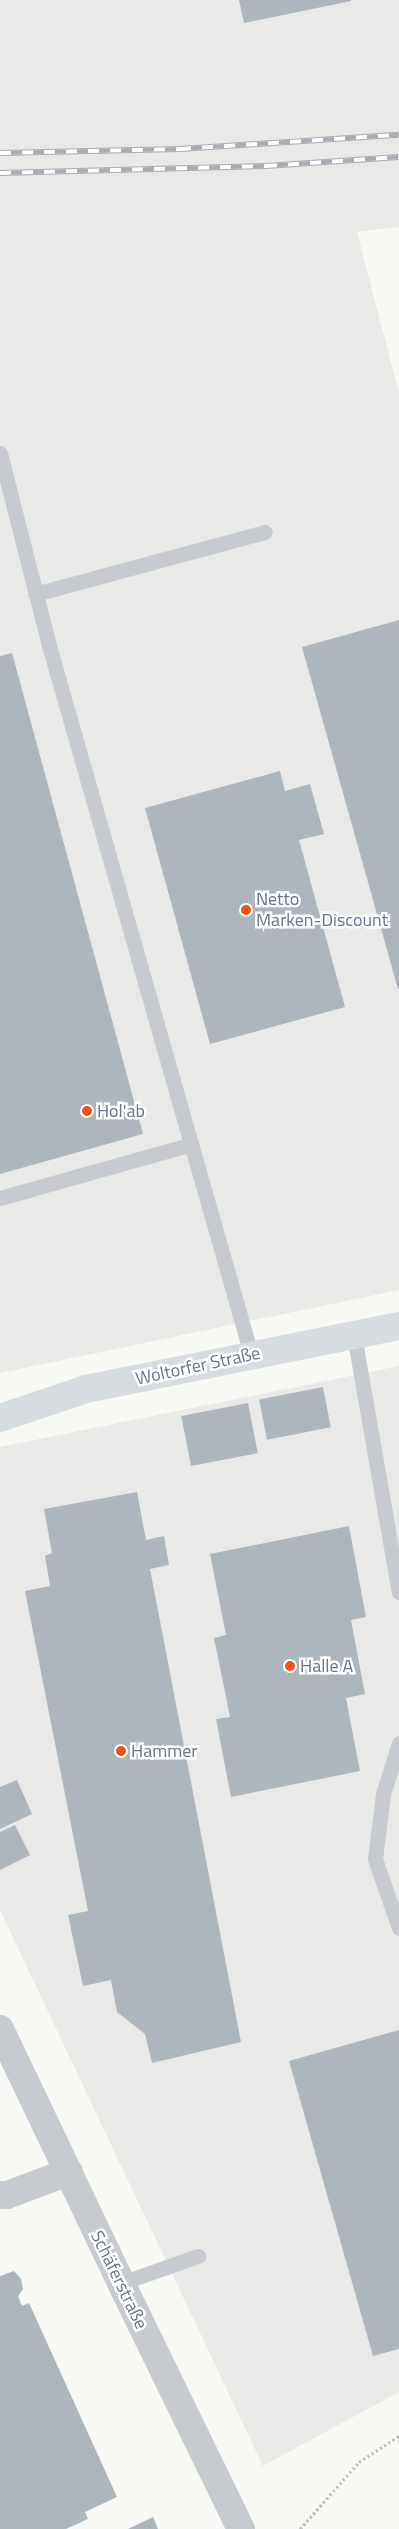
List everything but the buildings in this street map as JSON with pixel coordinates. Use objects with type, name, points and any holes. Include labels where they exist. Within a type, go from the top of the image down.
[{"type":"street","name":"Woltorfer Straße","points":[[0,1418],[86,1389],[251,1354],[399,1326]]},
{"type":"street","name":"Schäferstraße","points":[[0,2029],[121,2284],[241,2529]]},
{"type":"street","points":[[0,2195],[7,2195],[68,2172]]},
{"type":"lane","points":[[0,453],[35,594],[251,1354]]},
{"type":"lane","points":[[35,594],[265,532]]},
{"type":"lane","points":[[0,1198],[192,1144]]},
{"type":"lane","points":[[354,1336],[399,1592]]},
{"type":"lane","points":[[399,1743],[383,1794],[375,1859],[399,1928]]},
{"type":"lane","points":[[121,2284],[198,2256]]},
{"type":"path","points":[[300,2529],[359,2462],[399,2436]]},
{"type":"shaded area","points":[[0,0],[399,0],[399,227],[357,232],[399,393],[399,1290],[0,1373]]},
{"type":"shaded area","points":[[399,1366],[399,2392],[263,2466],[0,1910],[0,1447]]},
{"type":"railway","points":[[0,153],[180,149],[399,135]]},
{"type":"railway","points":[[0,173],[266,166],[399,157]]},
{"type":"place","name":"Netto Marken-Discount","points":[[246,910]]},
{"type":"place","name":"Hol'ab","points":[[87,1111]]},
{"type":"place","name":"Halle A","points":[[290,1666]]},
{"type":"place","name":"Hammer","points":[[121,1751]]}]
